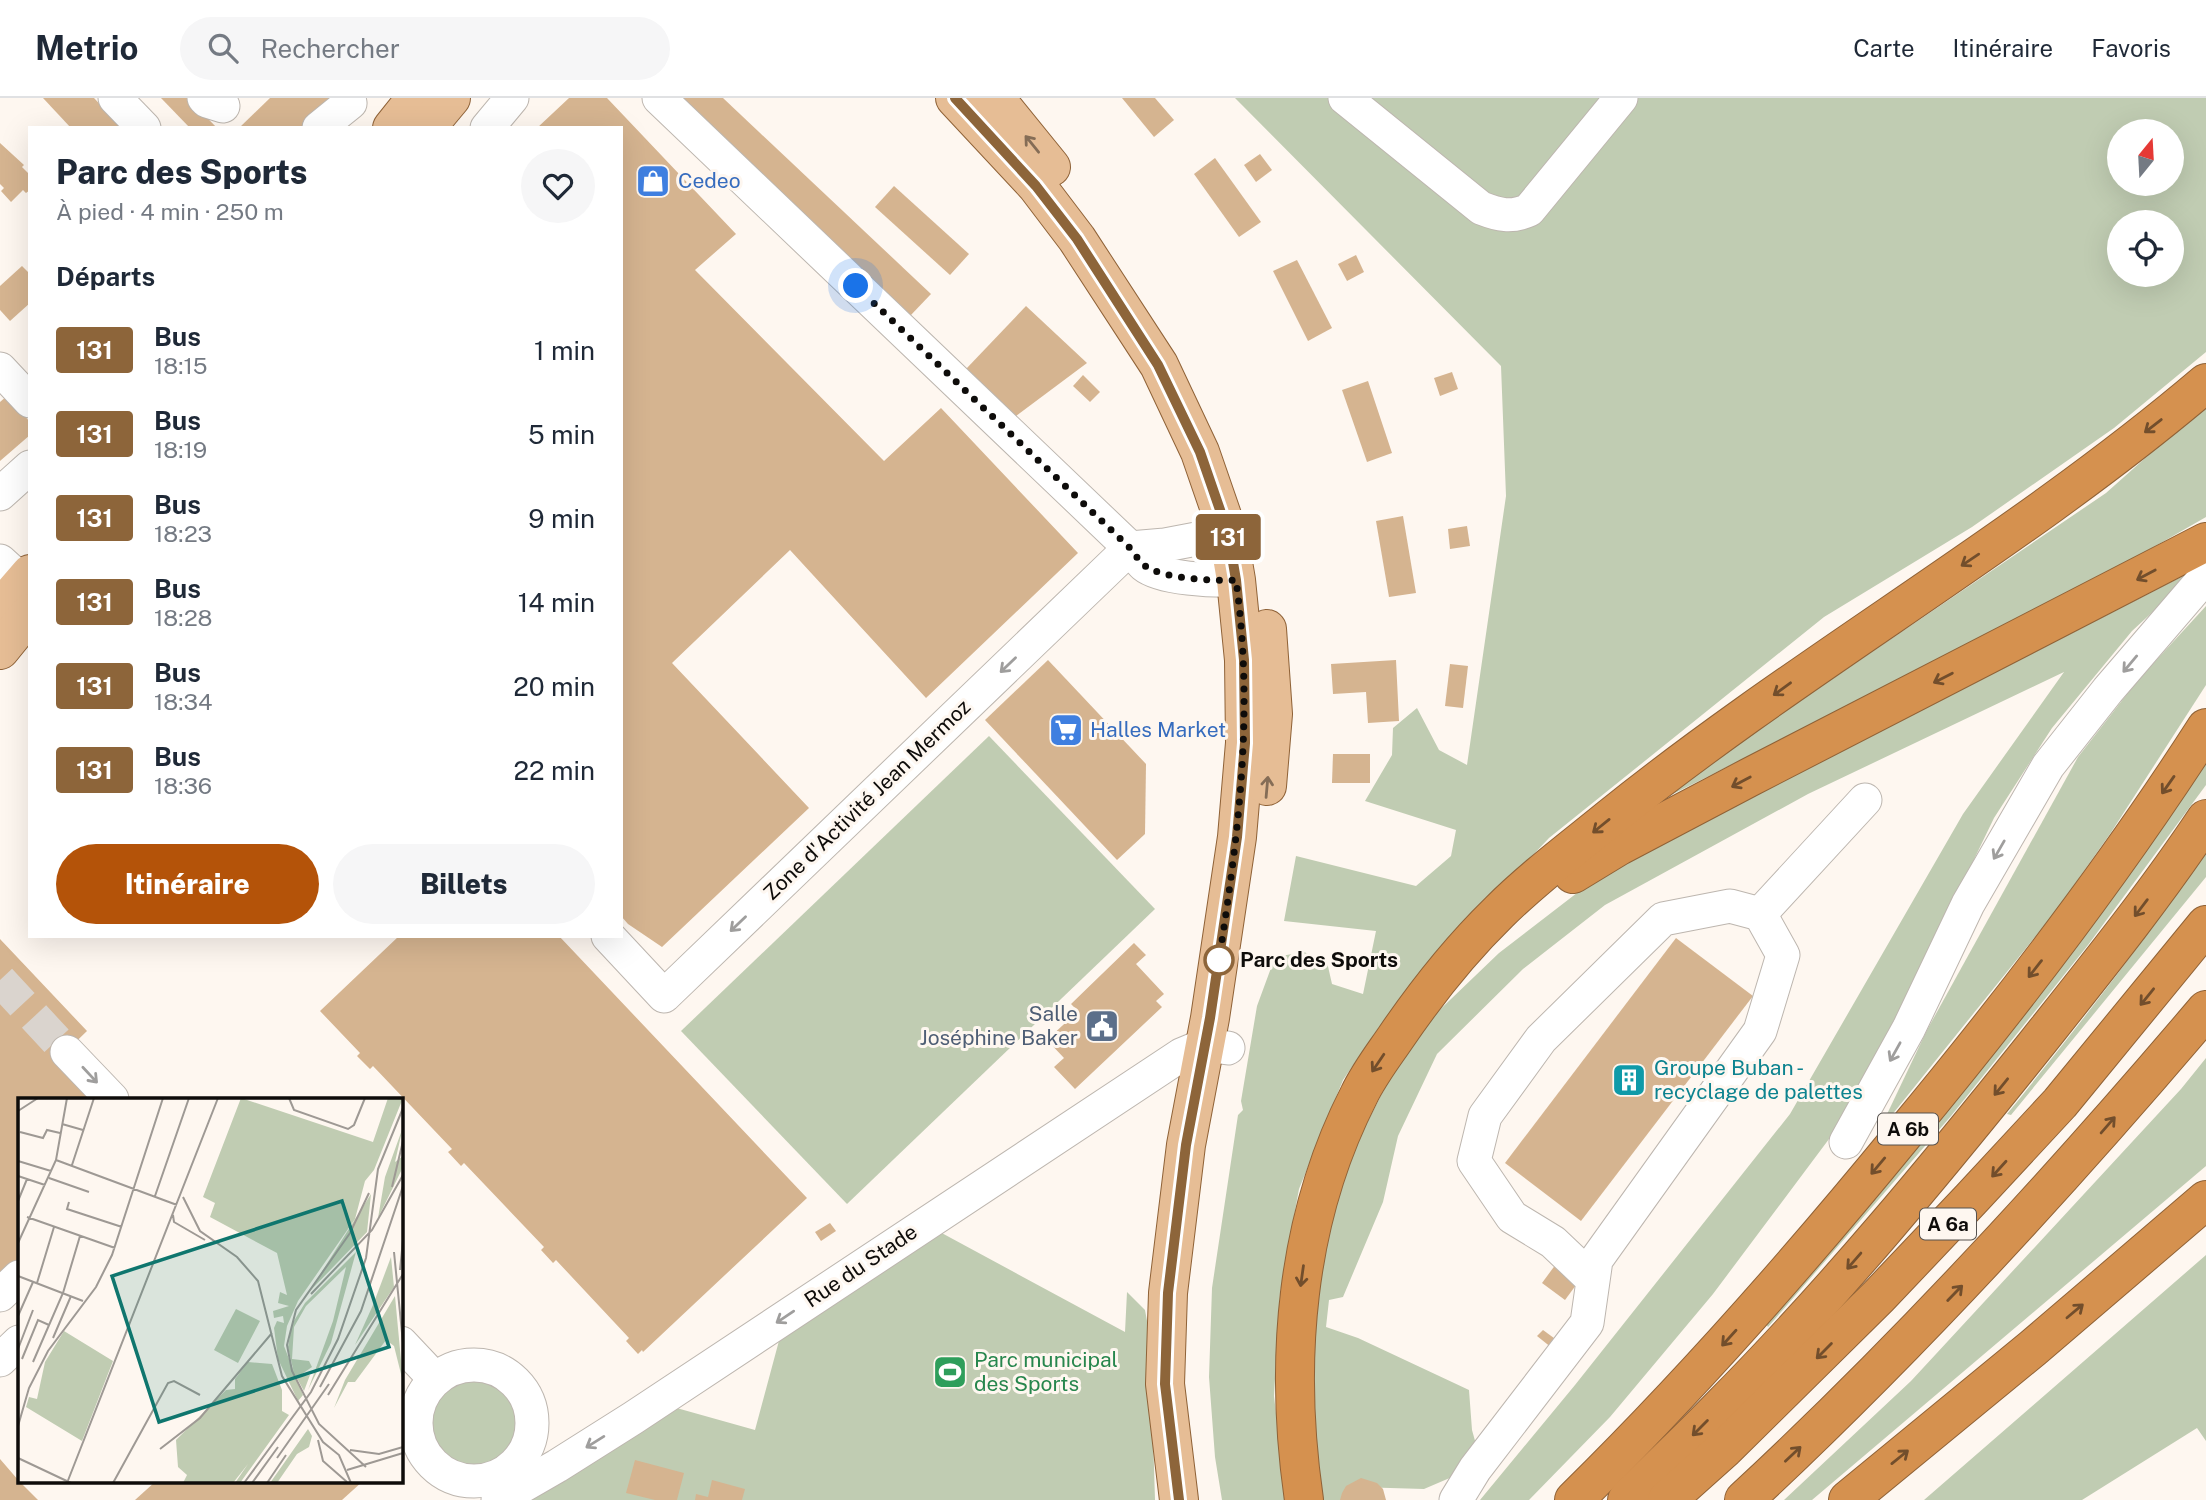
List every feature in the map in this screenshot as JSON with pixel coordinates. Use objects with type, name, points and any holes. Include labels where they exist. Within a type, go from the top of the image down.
[{"type":"highway","points":[[1304,1500],[1296,1432],[1296,1342],[1299,1298],[1312,1221],[1332,1157],[1359,1094],[1417,1007],[1452,963],[1503,908],[1671,769],[1825,659],[2041,512],[2206,383]]},
{"type":"highway","points":[[1417,1007],[1494,934],[1533,902],[1619,846],[2206,542]]},
{"type":"highway","name":"A 6b","points":[[1574,1500],[1641,1434],[1783,1278],[1958,1069],[2102,880],[2206,728]]},
{"type":"highway","points":[[1626,1500],[1722,1406],[1902,1208],[2085,982],[2183,854],[2206,819]]},
{"type":"highway","name":"A 6a","points":[[1667,1500],[1725,1448],[1870,1306],[1971,1199],[2060,1102],[2206,925]]},
{"type":"highway","name":"A 6a","points":[[1744,1500],[1872,1378],[1961,1286],[2085,1152],[2206,1010]]},
{"type":"highway","points":[[1848,1500],[2033,1348],[2206,1200]]},
{"type":"main road","points":[[395,126],[416,98]]},
{"type":"main road","points":[[428,126],[451,98]]},
{"type":"main road","points":[[955,98],[1036,186],[1077,239],[1152,354],[1200,452],[1228,533],[1244,660],[1245,743],[1193,1290],[1189,1370],[1192,1446],[1199,1500]]},
{"type":"main road","points":[[995,98],[1076,199],[1142,289],[1194,378],[1220,434],[1242,495],[1257,555],[1267,633],[1273,714],[1266,805],[1255,905],[1217,1047],[1186,1145],[1168,1293],[1165,1384],[1179,1500]]},
{"type":"main road","points":[[1228,533],[1242,495]]},
{"type":"main road","points":[[1236,580],[1256,608],[1261,660],[1273,714]]},
{"type":"main road","points":[[0,650],[17,588]]},
{"type":"street","points":[[115,98],[142,126]]},
{"type":"street","points":[[321,126],[350,103],[349,98]]},
{"type":"street","points":[[489,126],[512,98]]},
{"type":"street","points":[[659,98],[1130,548],[1145,566],[1166,574],[1198,579],[1236,580]]},
{"type":"street","points":[[1345,98],[1481,208],[1503,215],[1516,215],[1529,210],[1621,98]]},
{"type":"street","points":[[0,369],[28,399]]},
{"type":"street","points":[[0,494],[28,469]]},
{"type":"street","points":[[1130,548],[1165,545],[1228,533]]},
{"type":"street","name":"Zone d'Activité Jean Mermoz","points":[[610,938],[664,996],[1130,548]]},
{"type":"street","points":[[1846,1142],[1909,1028],[1968,904],[2048,766],[2108,690],[2206,576]]},
{"type":"street","points":[[1760,914],[1865,800]]},
{"type":"street","points":[[1456,1500],[1475,1469],[1587,1323],[1596,1259],[1760,1031],[1783,955],[1760,914],[1730,906],[1663,919],[1541,1039],[1485,1116],[1474,1161],[1512,1217],[1553,1242],[1593,1280]]},
{"type":"street","name":"Rue du Stade","points":[[498,1500],[557,1466],[1181,1055],[1217,1047]]},
{"type":"street","points":[[67,1052],[111,1098]]},
{"type":"street","points":[[0,1294],[18,1278]]},
{"type":"street","points":[[0,1360],[18,1343]]},
{"type":"street","points":[[402,1344],[435,1379]]},
{"type":"street","points":[[467,1365],[501,1371],[515,1381],[526,1395],[532,1429],[527,1447],[517,1463],[502,1475],[484,1481],[465,1481],[443,1488],[435,1467],[419,1444],[415,1430],[419,1402],[435,1379],[450,1370],[467,1365]]},
{"type":"street","points":[[532,1429],[557,1466]]},
{"type":"street","points":[[443,1488],[484,1500]]},
{"type":"green space","points":[[1235,98],[2206,98],[2206,352],[2114,428],[1972,527],[1824,617],[1549,838],[1454,939],[1379,1027],[1343,1080],[1299,1189],[1280,1293],[1274,1396],[1286,1500],[1222,1500],[1215,1457],[1209,1377],[1212,1288],[1238,1115],[1243,1110],[1241,1101],[1257,1006],[1275,957],[1304,952],[1327,962],[1332,984],[1363,994],[1376,931],[1284,921],[1296,856],[1416,886],[1451,856],[1456,830],[1365,801],[1392,755],[1393,728],[1417,708],[1439,750],[1467,765],[1506,496],[1501,366]]},
{"type":"green space","points":[[2206,404],[2206,517],[2140,555],[1939,661],[1667,797],[1663,794],[2106,493]]},
{"type":"green space","points":[[2183,576],[2184,583],[2132,631],[2052,728],[1994,818],[1882,1050],[1829,1139],[1713,1294],[1610,1417],[1529,1500],[1480,1500],[1790,1114],[1963,814],[2064,672],[1808,794],[1605,905],[1523,969],[1437,1054],[1398,1136],[1383,1202],[1343,1297],[1329,1300],[1326,1327],[1358,1338],[1469,1390],[1472,1430],[1479,1455],[1466,1471],[1424,1489],[1356,1487],[1344,1500],[1318,1500],[1311,1454],[1312,1293],[1332,1211],[1357,1142],[1386,1086],[1426,1023],[1499,953],[1599,876]]},
{"type":"green space","points":[[2206,606],[2206,685],[2110,834],[2055,912],[1879,1131],[1927,1030],[2078,757],[2138,680]]},
{"type":"green space","points":[[989,736],[1155,909],[847,1204],[681,1031]]},
{"type":"green space","points":[[2206,757],[2206,785],[2088,945],[1951,1116],[1768,1327],[1764,1321]]},
{"type":"green space","points":[[2206,851],[2206,877],[2011,1115],[2007,1114],[2110,984]]},
{"type":"green space","points":[[2206,1058],[2206,1166],[1812,1500],[1784,1500],[1911,1381],[2181,1089]]},
{"type":"green space","name":"Parc municipal des Sports","points":[[938,1231],[1125,1332],[1127,1292],[1145,1310],[1150,1337],[1155,1500],[532,1500],[673,1407],[755,1430],[780,1337]]},
{"type":"green space","points":[[2206,1255],[2206,1441],[2197,1428],[2082,1500],[1924,1500]]},
{"type":"green space","points":[[473,1377],[490,1381],[504,1390],[513,1404],[517,1421],[513,1438],[504,1452],[490,1461],[473,1465],[456,1461],[442,1452],[433,1438],[429,1421],[433,1404],[442,1390],[456,1381]]},
{"type":"building","points":[[43,98],[94,98],[120,126],[69,126]]},
{"type":"building","points":[[161,98],[188,98],[215,126],[188,126]]},
{"type":"building","points":[[270,98],[331,98],[302,126],[241,126]]},
{"type":"building","points":[[569,98],[607,98],[736,234],[695,270],[884,461],[941,408],[1078,553],[926,698],[790,550],[672,663],[809,808],[662,947],[623,918],[623,126],[539,126]]},
{"type":"building","points":[[679,98],[723,98],[931,294],[910,316]]},
{"type":"building","points":[[1122,98],[1155,98],[1174,120],[1154,137]]},
{"type":"building","points":[[0,143],[24,165],[22,167],[28,173],[28,192],[23,190],[11,202],[1,191],[4,188],[0,184]]},
{"type":"building","points":[[1260,154],[1272,170],[1256,182],[1244,165]]},
{"type":"building","points":[[1215,158],[1261,222],[1239,237],[1194,174]]},
{"type":"building","points":[[894,186],[969,254],[950,275],[875,207]]},
{"type":"building","points":[[1356,255],[1364,272],[1347,281],[1338,264]]},
{"type":"building","points":[[1297,260],[1332,328],[1308,341],[1273,271]]},
{"type":"building","points":[[22,266],[28,272],[28,305],[10,321],[0,310],[0,286]]},
{"type":"building","points":[[1026,306],[1087,363],[1016,416],[966,369]]},
{"type":"building","points":[[1452,372],[1458,389],[1440,396],[1434,378]]},
{"type":"building","points":[[1083,375],[1100,392],[1090,402],[1073,386]]},
{"type":"building","points":[[1368,381],[1392,453],[1367,462],[1342,390]]},
{"type":"building","points":[[7,396],[28,420],[28,437],[0,461],[0,402]]},
{"type":"building","points":[[1403,516],[1416,593],[1389,597],[1376,521]]},
{"type":"building","points":[[1467,526],[1470,546],[1450,549],[1448,529]]},
{"type":"building","points":[[1048,660],[1146,764],[1145,834],[1117,860],[985,720]]},
{"type":"building","points":[[1396,660],[1399,721],[1368,723],[1366,692],[1333,694],[1331,664]]},
{"type":"building","points":[[1450,664],[1468,666],[1463,708],[1445,706]]},
{"type":"building","points":[[1333,754],[1370,754],[1370,783],[1332,783]]},
{"type":"building","points":[[397,938],[561,938],[807,1198],[638,1354],[626,1341],[629,1338],[556,1260],[553,1263],[541,1250],[544,1247],[464,1163],[461,1166],[448,1152],[452,1149],[373,1066],[370,1069],[357,1056],[360,1053],[320,1011]]},
{"type":"building","name":"Groupe Buban - recyclage de palettes","points":[[1676,938],[1753,996],[1581,1221],[1505,1163]]},
{"type":"building","points":[[0,939],[87,1031],[55,1062],[91,1098],[18,1098],[18,1270],[0,1288]]},
{"type":"building","name":"Salle Joséphine Baker","points":[[1134,943],[1146,955],[1136,964],[1164,994],[1156,1001],[1162,1007],[1075,1089],[1054,1067],[1064,1058],[1047,1040],[1078,1011],[1071,1004]]},
{"type":"building","points":[[830,1223],[836,1231],[821,1241],[815,1232]]},
{"type":"building","points":[[1556,1264],[1579,1281],[1565,1300],[1542,1283]]},
{"type":"building","points":[[1543,1330],[1558,1341],[1552,1348],[1537,1336]]},
{"type":"building","points":[[0,1459],[18,1482],[38,1500],[0,1500]]},
{"type":"building","points":[[635,1460],[684,1473],[677,1500],[655,1500],[626,1493]]},
{"type":"building","points":[[1361,1478],[1377,1483],[1383,1489],[1386,1500],[1340,1500],[1346,1486]]},
{"type":"building","points":[[712,1480],[745,1489],[742,1500],[695,1500],[696,1494],[708,1497]]},
{"type":"building","points":[[155,1482],[362,1482],[342,1500],[135,1500]]},
{"type":"tunnel","points":[[0,980],[67,1052]]},
{"type":"bus line","name":"131","points":[[955,98],[1036,186],[1077,239],[1158,365],[1200,452],[1228,533],[1236,580],[1244,660],[1245,743],[1237,837],[1210,1018],[1186,1145],[1168,1293],[1165,1384],[1179,1500]]},
{"type":"place","name":"Cedeo","points":[[653,181]]},
{"type":"place","name":"Halles Market","points":[[1066,730]]},
{"type":"place","name":"Parc des Sports","points":[[1219,960]]},
{"type":"place","name":"Salle Joséphine Baker","points":[[1102,1026]]},
{"type":"place","name":"Groupe Buban - recyclage de palettes","points":[[1629,1080]]},
{"type":"place","name":"Parc municipal des Sports","points":[[950,1372]]},
{"type":"route","points":[[856,286],[1130,548],[1145,566],[1166,574],[1198,579],[1236,580],[1244,660],[1245,743],[1237,837],[1219,960]]}]
